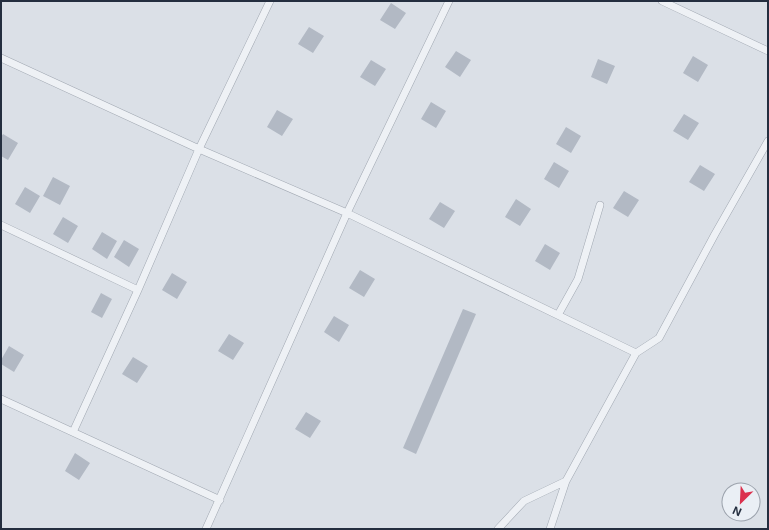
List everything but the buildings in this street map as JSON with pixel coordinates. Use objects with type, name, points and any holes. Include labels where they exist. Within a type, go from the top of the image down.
[{"type":"lane","points":[[73,432],[138,290],[199,149],[270,1]]},
{"type":"lane","points":[[206,529],[347,212],[448,1]]},
{"type":"lane","points":[[662,1],[768,51]]},
{"type":"lane","points":[[1,58],[199,149],[347,212],[636,353]]},
{"type":"lane","points":[[550,529],[566,481],[636,353],[659,338],[715,234],[768,141]]},
{"type":"lane","points":[[558,315],[578,279],[600,205]]},
{"type":"lane","points":[[1,225],[138,290]]},
{"type":"lane","points":[[1,399],[220,500]]},
{"type":"lane","points":[[498,529],[524,501],[566,481]]}]
